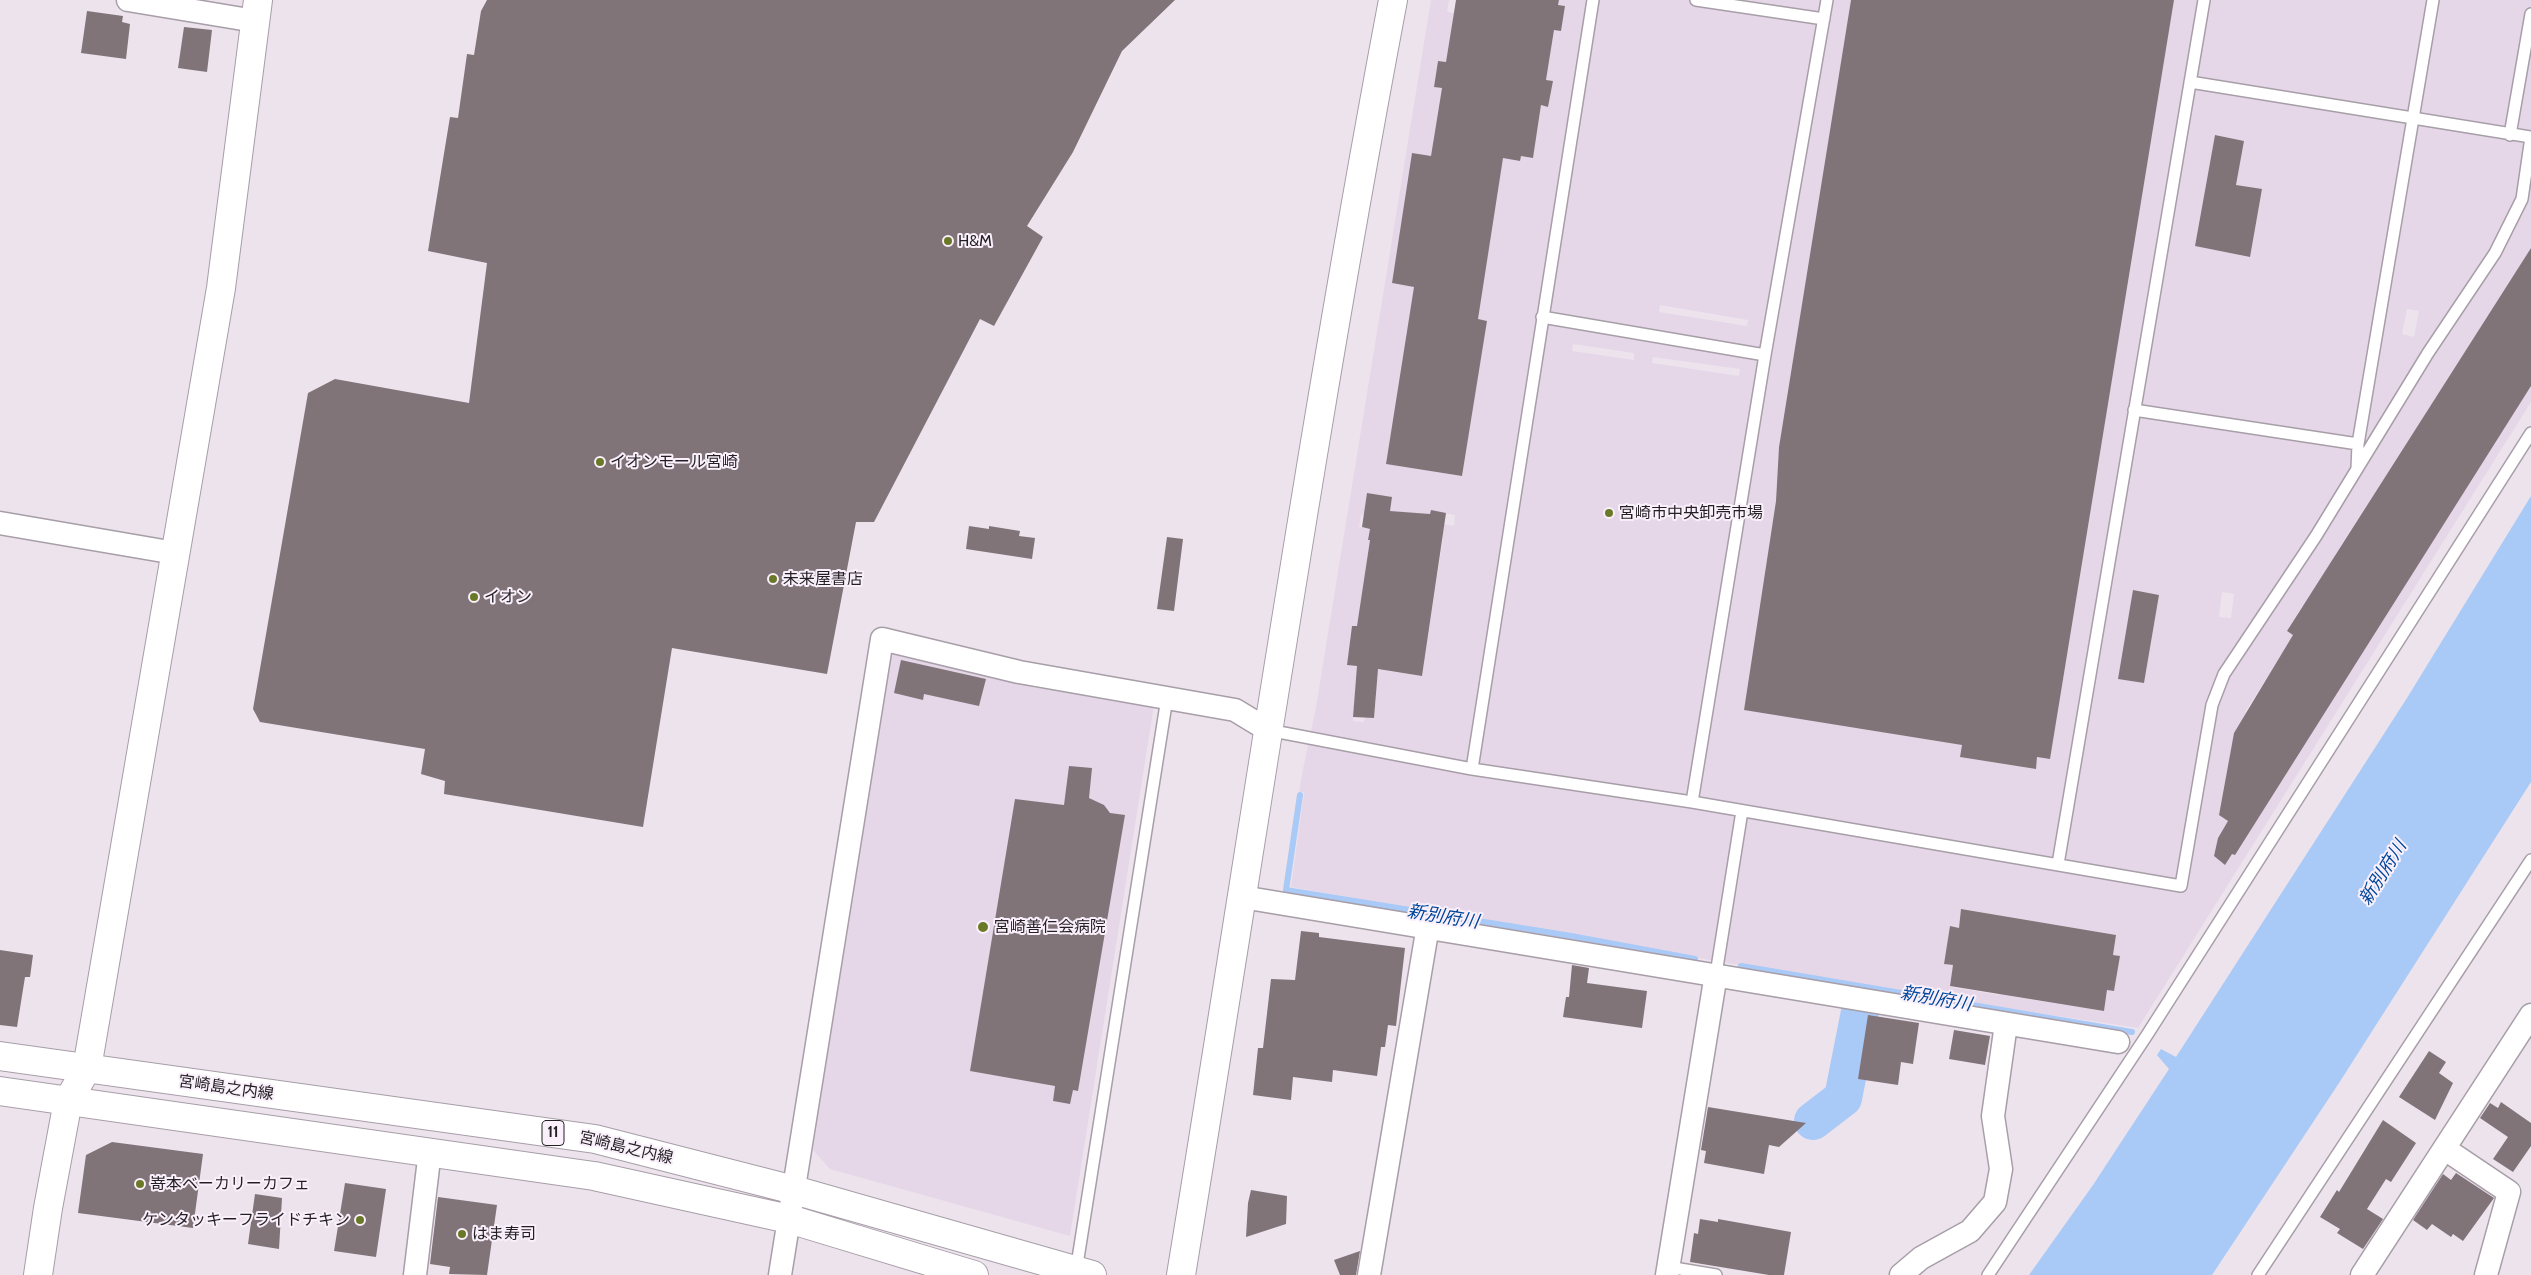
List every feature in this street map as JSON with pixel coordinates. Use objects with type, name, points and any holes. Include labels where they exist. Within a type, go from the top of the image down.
[{"type":"street","points":[[38,1275],[48,1208],[68,1101],[87,1068],[221,288],[256,10],[128,0]]},
{"type":"street","points":[[1181,1275],[1308,475],[1393,0]]},
{"type":"street","points":[[0,523],[175,553]]},
{"type":"street","points":[[780,1275],[882,639],[1019,672],[1235,710],[1268,730]]},
{"type":"street","points":[[1242,896],[2118,1042]]},
{"type":"street","points":[[1369,1275],[1428,926]]},
{"type":"street","points":[[1667,1271],[1716,974]]},
{"type":"street","points":[[2362,1275],[2531,1015]]},
{"type":"street","points":[[1901,1275],[1921,1258],[1970,1231],[1994,1202],[2001,1169],[1992,1116],[2006,1024]]},
{"type":"street","name":"宮崎島之内線","points":[[0,1056],[594,1139],[794,1190],[1084,1273]]},
{"type":"street","name":"11","points":[[0,1091],[430,1151],[594,1176],[789,1219],[974,1275]]},
{"type":"street","points":[[2444,1149],[2510,1192],[2486,1275]]},
{"type":"street","points":[[415,1275],[430,1151]]},
{"type":"lane","points":[[1472,769],[1593,0]]},
{"type":"lane","points":[[1696,0],[1824,19]]},
{"type":"lane","points":[[1692,802],[1765,355],[1827,0]]},
{"type":"lane","points":[[2058,864],[2204,0]]},
{"type":"lane","points":[[2357,469],[2358,444],[2433,0]]},
{"type":"lane","points":[[2510,135],[2531,14]]},
{"type":"lane","points":[[1268,730],[1472,769],[1692,802],[2181,886],[2212,705],[2224,674],[2316,536],[2428,353],[2495,253],[2522,199],[2531,137],[2190,82]]},
{"type":"lane","points":[[1542,317],[1765,355]]},
{"type":"lane","points":[[2134,410],[2358,444]]},
{"type":"lane","points":[[1988,1275],[2147,1035],[2531,434]]},
{"type":"lane","points":[[1084,1273],[1167,698]]},
{"type":"lane","points":[[1716,974],[1742,811]]},
{"type":"lane","points":[[2258,1275],[2531,860]]},
{"type":"lane","points":[[1667,1271],[1716,1275]]},
{"type":"shaded area","name":"宮崎市中央卸売市場","points":[[1431,0],[1449,0],[1447,12],[1454,13],[1446,62],[1438,61],[1434,87],[1442,88],[1433,141],[1519,161],[1521,156],[1533,157],[1541,105],[1548,106],[1553,81],[1546,80],[1554,30],[1561,31],[1565,6],[1558,5],[1559,0],[1851,0],[1779,447],[1776,501],[1744,709],[1962,745],[1960,757],[2035,769],[2037,757],[2050,759],[2174,0],[2531,0],[2531,248],[2335,555],[2356,568],[2494,444],[2531,386],[2531,402],[2138,1028],[1865,987],[1291,887],[1304,792],[1299,792],[1316,707]],"holes":[[[2215,135],[2244,141],[2236,185],[2262,190],[2249,257],[2195,246]],[[1412,153],[1418,154],[1405,198]],[[1402,223],[1427,289],[1392,283]],[[1660,305],[1748,320],[1747,326],[1659,312]],[[2407,309],[2419,311],[2414,337],[2402,334]],[[1410,312],[1485,324],[1486,321],[1462,476],[1386,464]],[[1573,344],[1634,353],[1634,360],[1572,351]],[[1653,357],[1740,369],[1739,376],[1652,363]],[[1431,511],[1455,515],[1454,526],[1429,522]],[[1361,515],[1386,519],[1384,529],[1443,538],[1422,676],[1347,665],[1352,626],[1357,626],[1370,540],[1368,539],[1370,529],[1359,527]],[[2134,590],[2159,595],[2144,683],[2119,679]],[[2222,592],[2234,594],[2231,618],[2219,617]],[[2318,597],[2261,722],[2245,712]],[[2302,606],[2308,609],[2292,634],[2287,631]],[[1355,694],[1376,696],[1374,718],[1365,717],[1364,722],[1353,721]],[[2244,717],[2225,865],[2214,856],[2218,838],[2228,821],[2219,814],[2234,733]],[[1962,909],[2116,935],[2113,955],[2120,956],[2114,991],[2107,990],[2104,1011],[2016,997],[2003,973],[1999,995],[1950,987],[1953,965],[1944,964],[1951,926],[1959,928]]]},
{"type":"shaded area","name":"宮崎善仁会病院","points":[[889,652],[1037,688],[1154,705],[1070,1236],[830,1169],[813,1150]]},
{"type":"water","points":[[2531,496],[2531,782],[2339,1083],[2212,1275],[2029,1275],[2093,1185],[2169,1069],[2157,1055],[2161,1049],[2176,1057],[2407,698]]},
{"type":"building","name":"イオンモール宮崎","points":[[487,0],[1175,0],[1122,51],[1073,152],[1027,226],[1043,237],[994,326],[980,319],[874,522],[856,522],[827,674],[672,648],[643,827],[444,794],[445,781],[421,774],[425,749],[260,722],[253,709],[308,393],[335,379],[469,403],[487,263],[428,251],[450,117],[458,118],[467,54],[474,55],[481,11]]},
{"type":"building","points":[[1456,0],[1559,0],[1558,5],[1565,6],[1561,31],[1554,30],[1546,80],[1553,81],[1548,107],[1541,105],[1533,158],[1521,156],[1520,161],[1503,158],[1478,319],[1487,321],[1462,476],[1386,464],[1414,287],[1392,283],[1412,153],[1431,156],[1442,88],[1434,87],[1438,61],[1446,62]]},
{"type":"building","points":[[1851,0],[2174,0],[2050,759],[2037,757],[2036,769],[1960,757],[1962,745],[1744,710],[1776,501],[1779,447]]},
{"type":"building","points":[[87,11],[123,16],[122,22],[130,24],[126,59],[81,53]]},
{"type":"building","points":[[184,27],[212,30],[207,72],[178,68]]},
{"type":"building","points":[[2215,135],[2244,141],[2236,185],[2262,189],[2250,257],[2195,246]]},
{"type":"building","points":[[2531,248],[2531,386],[2235,855],[2232,854],[2225,865],[2214,856],[2218,838],[2228,821],[2219,815],[2234,733],[2293,635],[2287,631]]},
{"type":"building","points":[[1367,493],[1392,497],[1390,511],[1430,514],[1431,510],[1446,513],[1422,676],[1378,669],[1374,718],[1353,717],[1357,666],[1347,665],[1352,626],[1357,626],[1370,540],[1368,540],[1370,529],[1362,527]]},
{"type":"building","points":[[969,526],[989,529],[989,526],[1020,531],[1019,536],[1035,538],[1032,559],[966,549]]},
{"type":"building","points":[[1167,537],[1183,539],[1174,611],[1157,609]]},
{"type":"building","points":[[2133,590],[2159,595],[2144,683],[2118,679]]},
{"type":"building","points":[[901,660],[986,679],[979,706],[924,694],[923,700],[894,693]]},
{"type":"building","points":[[1069,766],[1092,768],[1089,798],[1104,805],[1110,813],[1125,815],[1078,1091],[1073,1090],[1070,1104],[1053,1101],[1055,1086],[970,1071],[1015,799],[1064,805]]},
{"type":"building","points":[[1961,909],[2116,935],[2113,955],[2120,956],[2114,991],[2107,990],[2104,1011],[1950,986],[1953,965],[1944,964],[1950,926],[1959,928]]},
{"type":"building","points":[[1301,931],[1319,933],[1319,937],[1405,948],[1396,1026],[1388,1025],[1385,1047],[1381,1047],[1377,1076],[1333,1070],[1332,1082],[1293,1077],[1291,1100],[1253,1095],[1258,1048],[1263,1048],[1271,979],[1295,980]]},
{"type":"building","points":[[0,950],[33,955],[30,977],[25,977],[17,1027],[0,1025]]},
{"type":"building","points":[[1572,965],[1589,968],[1587,983],[1647,991],[1642,1028],[1563,1017],[1566,997],[1569,997]]},
{"type":"building","points":[[1868,1015],[1919,1023],[1913,1064],[1901,1062],[1898,1085],[1858,1079]]},
{"type":"building","points":[[1954,1030],[1990,1036],[1985,1065],[1949,1059]]},
{"type":"building","points":[[2429,1051],[2446,1062],[2439,1073],[2453,1083],[2435,1120],[2399,1097]]},
{"type":"building","points":[[2501,1102],[2531,1123],[2531,1146],[2513,1172],[2493,1159],[2508,1137],[2480,1118],[2490,1103],[2498,1108]]},
{"type":"building","points":[[1708,1107],[1806,1123],[1779,1147],[1769,1145],[1764,1174],[1704,1163],[1706,1151],[1701,1150]]},
{"type":"building","points":[[2383,1120],[2416,1143],[2391,1182],[2386,1179],[2367,1209],[2383,1219],[2363,1249],[2337,1233],[2340,1229],[2320,1217],[2337,1190],[2339,1192]]},
{"type":"building","name":"嵜本ベーカリーカフェ","points":[[112,1142],[203,1154],[193,1228],[78,1213],[86,1155]]},
{"type":"building","points":[[2456,1173],[2494,1198],[2463,1241],[2453,1234],[2451,1237],[2432,1224],[2427,1230],[2413,1220],[2443,1174],[2451,1180]]},
{"type":"building","name":"ケンタッキーフライドチキン","points":[[345,1183],[386,1189],[376,1257],[334,1251]]},
{"type":"building","points":[[1251,1190],[1287,1196],[1286,1224],[1246,1237],[1248,1203]]},
{"type":"building","points":[[255,1194],[282,1198],[279,1249],[248,1244]]},
{"type":"building","name":"はま寿司","points":[[438,1197],[497,1205],[487,1275],[449,1274],[450,1267],[430,1264]]},
{"type":"building","points":[[1700,1219],[1718,1222],[1718,1219],[1791,1232],[1784,1275],[1769,1275],[1690,1262],[1694,1233],[1698,1234]]},
{"type":"building","points":[[1360,1251],[1356,1275],[1340,1275],[1334,1260]]},
{"type":"waterway","name":"新別府川","points":[[1300,795],[1286,890],[1571,936],[1695,959]]},
{"type":"waterway","name":"新別府川","points":[[1741,966],[2132,1032]]},
{"type":"waterway","name":"新別府川","points":[[1813,1121],[1843,1098],[1860,1012]]},
{"type":"place","name":"H&M","points":[[948,241]]},
{"type":"place","name":"イオンモール宮崎","points":[[600,462]]},
{"type":"place","name":"宮崎市中央卸売市場","points":[[1609,513]]},
{"type":"place","name":"未来屋書店","points":[[773,579]]},
{"type":"place","name":"イオン","points":[[474,597]]},
{"type":"place","name":"宮崎善仁会病院","points":[[983,927]]},
{"type":"place","name":"嵜本ベーカリーカフェ","points":[[140,1184]]},
{"type":"place","name":"ケンタッキーフライドチキン","points":[[360,1220]]},
{"type":"place","name":"はま寿司","points":[[462,1234]]}]
